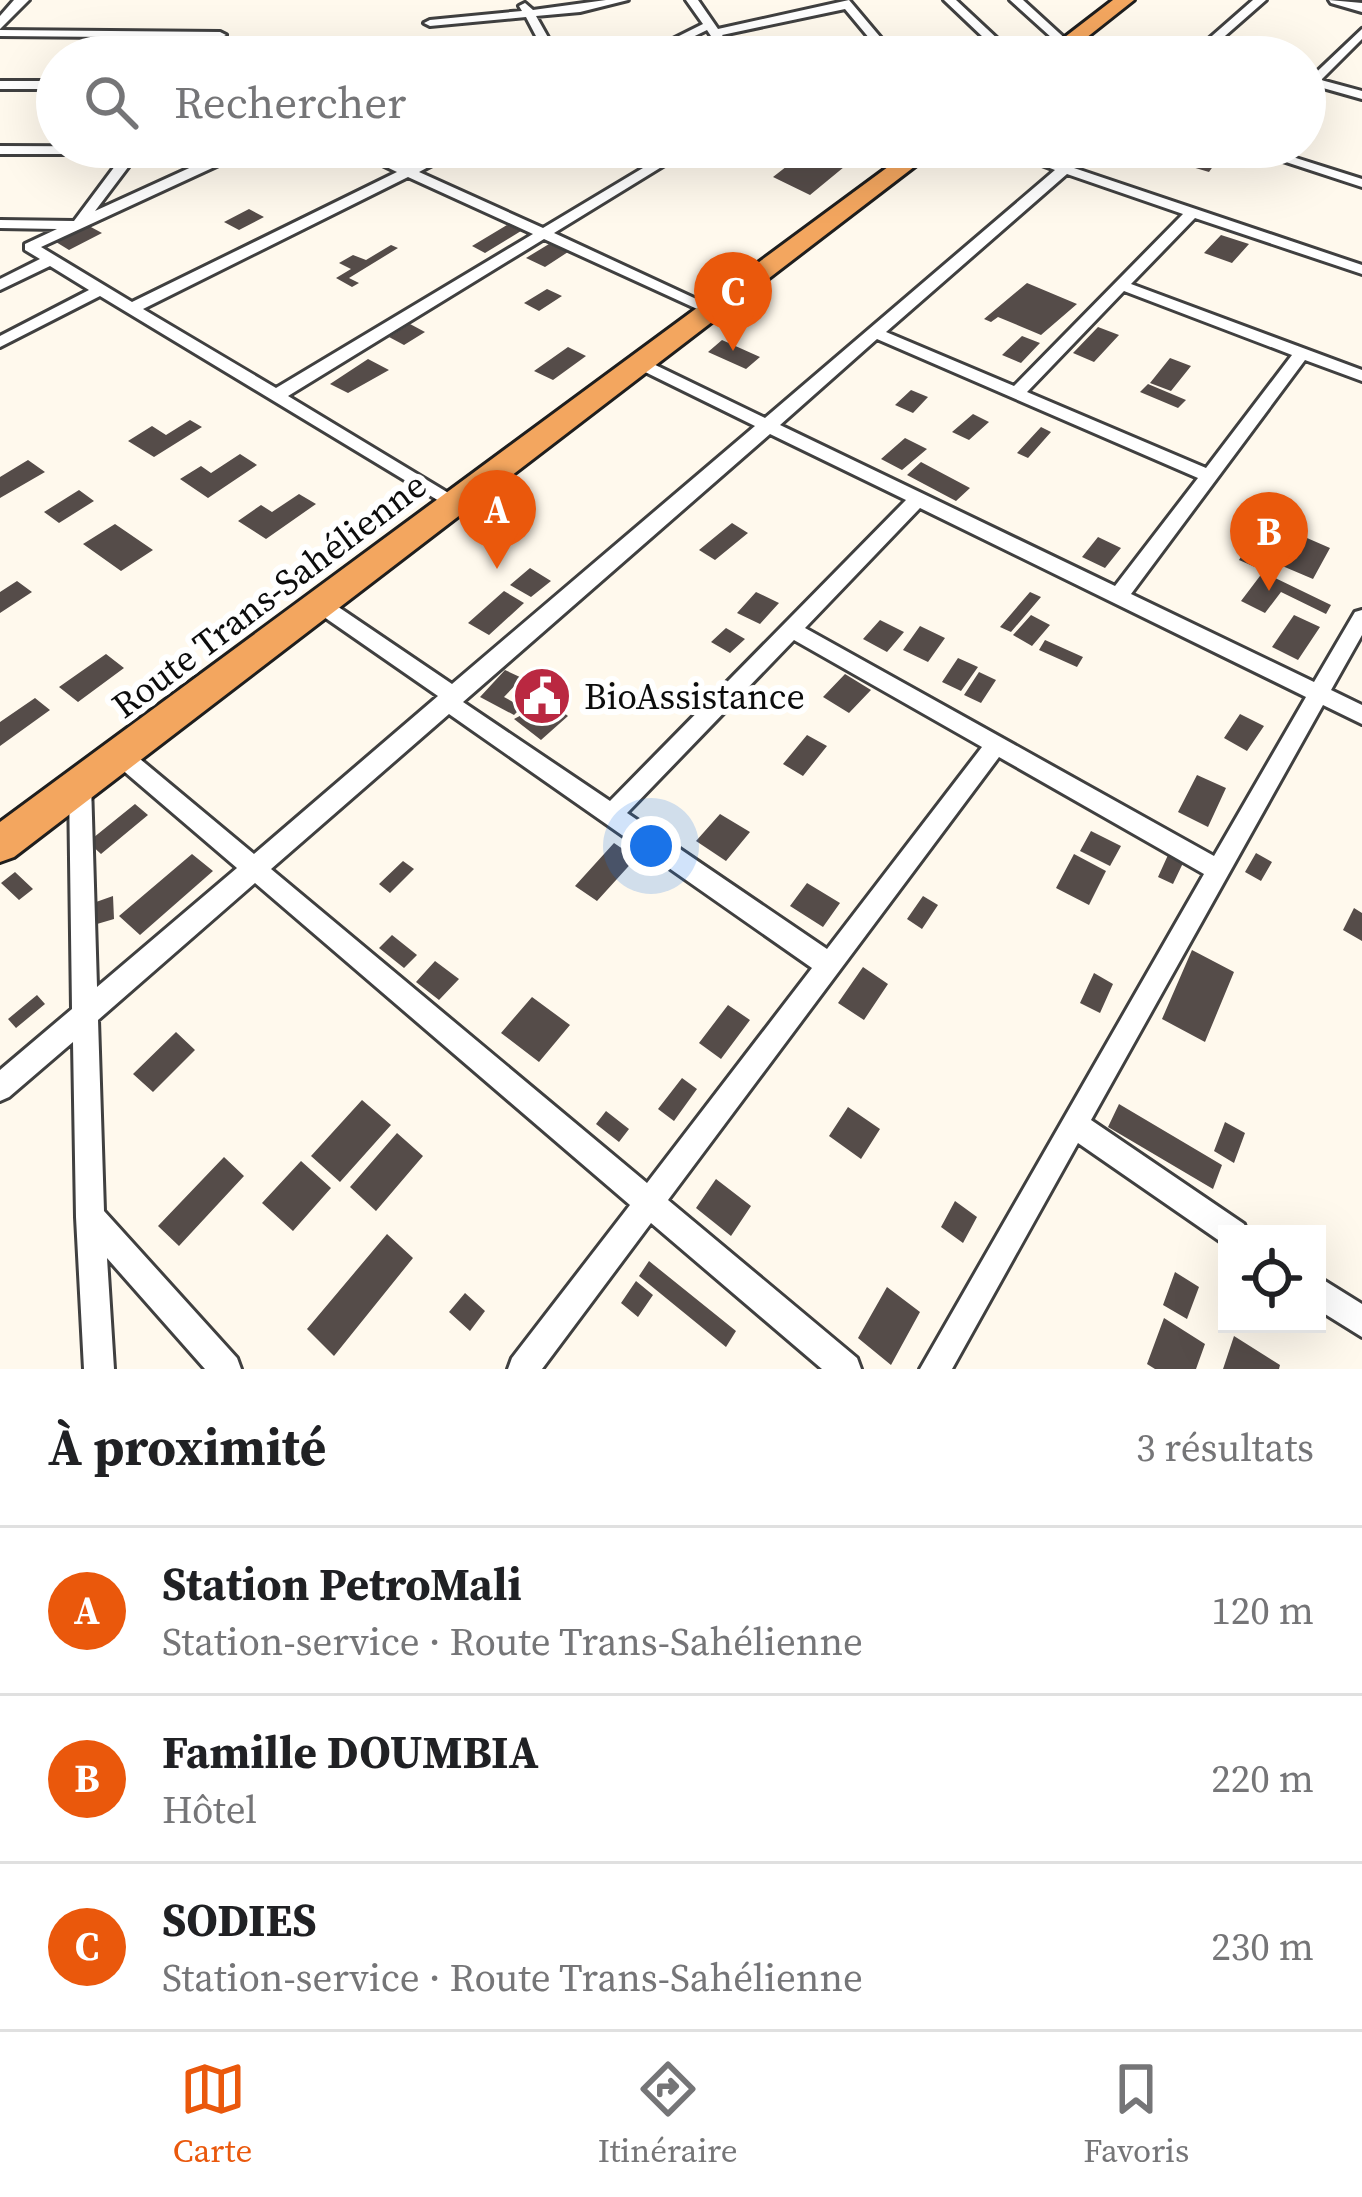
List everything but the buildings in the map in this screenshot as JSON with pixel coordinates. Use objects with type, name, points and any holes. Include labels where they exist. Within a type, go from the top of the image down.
[{"type":"highway","points":[[1078,36],[1125,0]]},
{"type":"highway","name":"Route Trans-Sahélienne","points":[[0,845],[901,168]]},
{"type":"street","points":[[0,29],[22,0]]},
{"type":"street","points":[[523,0],[541,36]]},
{"type":"street","points":[[430,23],[622,0]]},
{"type":"street","points":[[692,0],[717,36]]},
{"type":"street","points":[[950,0],[989,36]]},
{"type":"street","points":[[1016,0],[1046,36]]},
{"type":"street","points":[[1218,36],[1260,0]]},
{"type":"street","points":[[1336,0],[1362,8]]},
{"type":"street","points":[[695,36],[845,3],[873,36]]},
{"type":"street","points":[[0,29],[219,36]]},
{"type":"street","points":[[1326,69],[1362,32]]},
{"type":"street","points":[[0,85],[36,86]]},
{"type":"street","points":[[1326,89],[1362,95]]},
{"type":"street","points":[[0,150],[36,150]]},
{"type":"street","points":[[78,225],[120,168]]},
{"type":"street","points":[[200,168],[30,247],[454,504]]},
{"type":"street","points":[[399,168],[712,310]]},
{"type":"street","points":[[131,309],[416,168]]},
{"type":"street","points":[[275,396],[652,168]]},
{"type":"street","points":[[1062,168],[1360,266]]},
{"type":"street","points":[[1314,168],[1362,183]]},
{"type":"street","points":[[0,1088],[1065,169]]},
{"type":"street","points":[[1016,393],[1193,212]]},
{"type":"street","points":[[0,224],[78,225]]},
{"type":"street","points":[[0,285],[50,260]]},
{"type":"street","points":[[1121,285],[1362,376]]},
{"type":"street","points":[[0,342],[100,290]]},
{"type":"street","points":[[876,333],[1209,476]]},
{"type":"street","points":[[1118,597],[1302,353]]},
{"type":"street","points":[[640,364],[1362,716]]},
{"type":"street","points":[[610,814],[918,499]]},
{"type":"street","points":[[321,604],[610,814],[829,965]]},
{"type":"street","points":[[935,1369],[1362,617]]},
{"type":"street","points":[[791,629],[1218,870]]},
{"type":"street","points":[[523,1369],[996,745]]},
{"type":"street","points":[[121,755],[846,1369]]},
{"type":"street","points":[[80,784],[89,1011],[90,1217],[99,1369]]},
{"type":"street","points":[[1074,1124],[1221,1225]]},
{"type":"street","points":[[90,1217],[226,1369]]},
{"type":"street","points":[[1326,1296],[1360,1313]]},
{"type":"place","name":"SODIES","points":[[733,351]]},
{"type":"place","name":"Station PetroMali","points":[[497,569]]},
{"type":"place","name":"Famille DOUMBIA","points":[[1269,591]]},
{"type":"place","name":"BioAssistance","points":[[542,696]]}]
